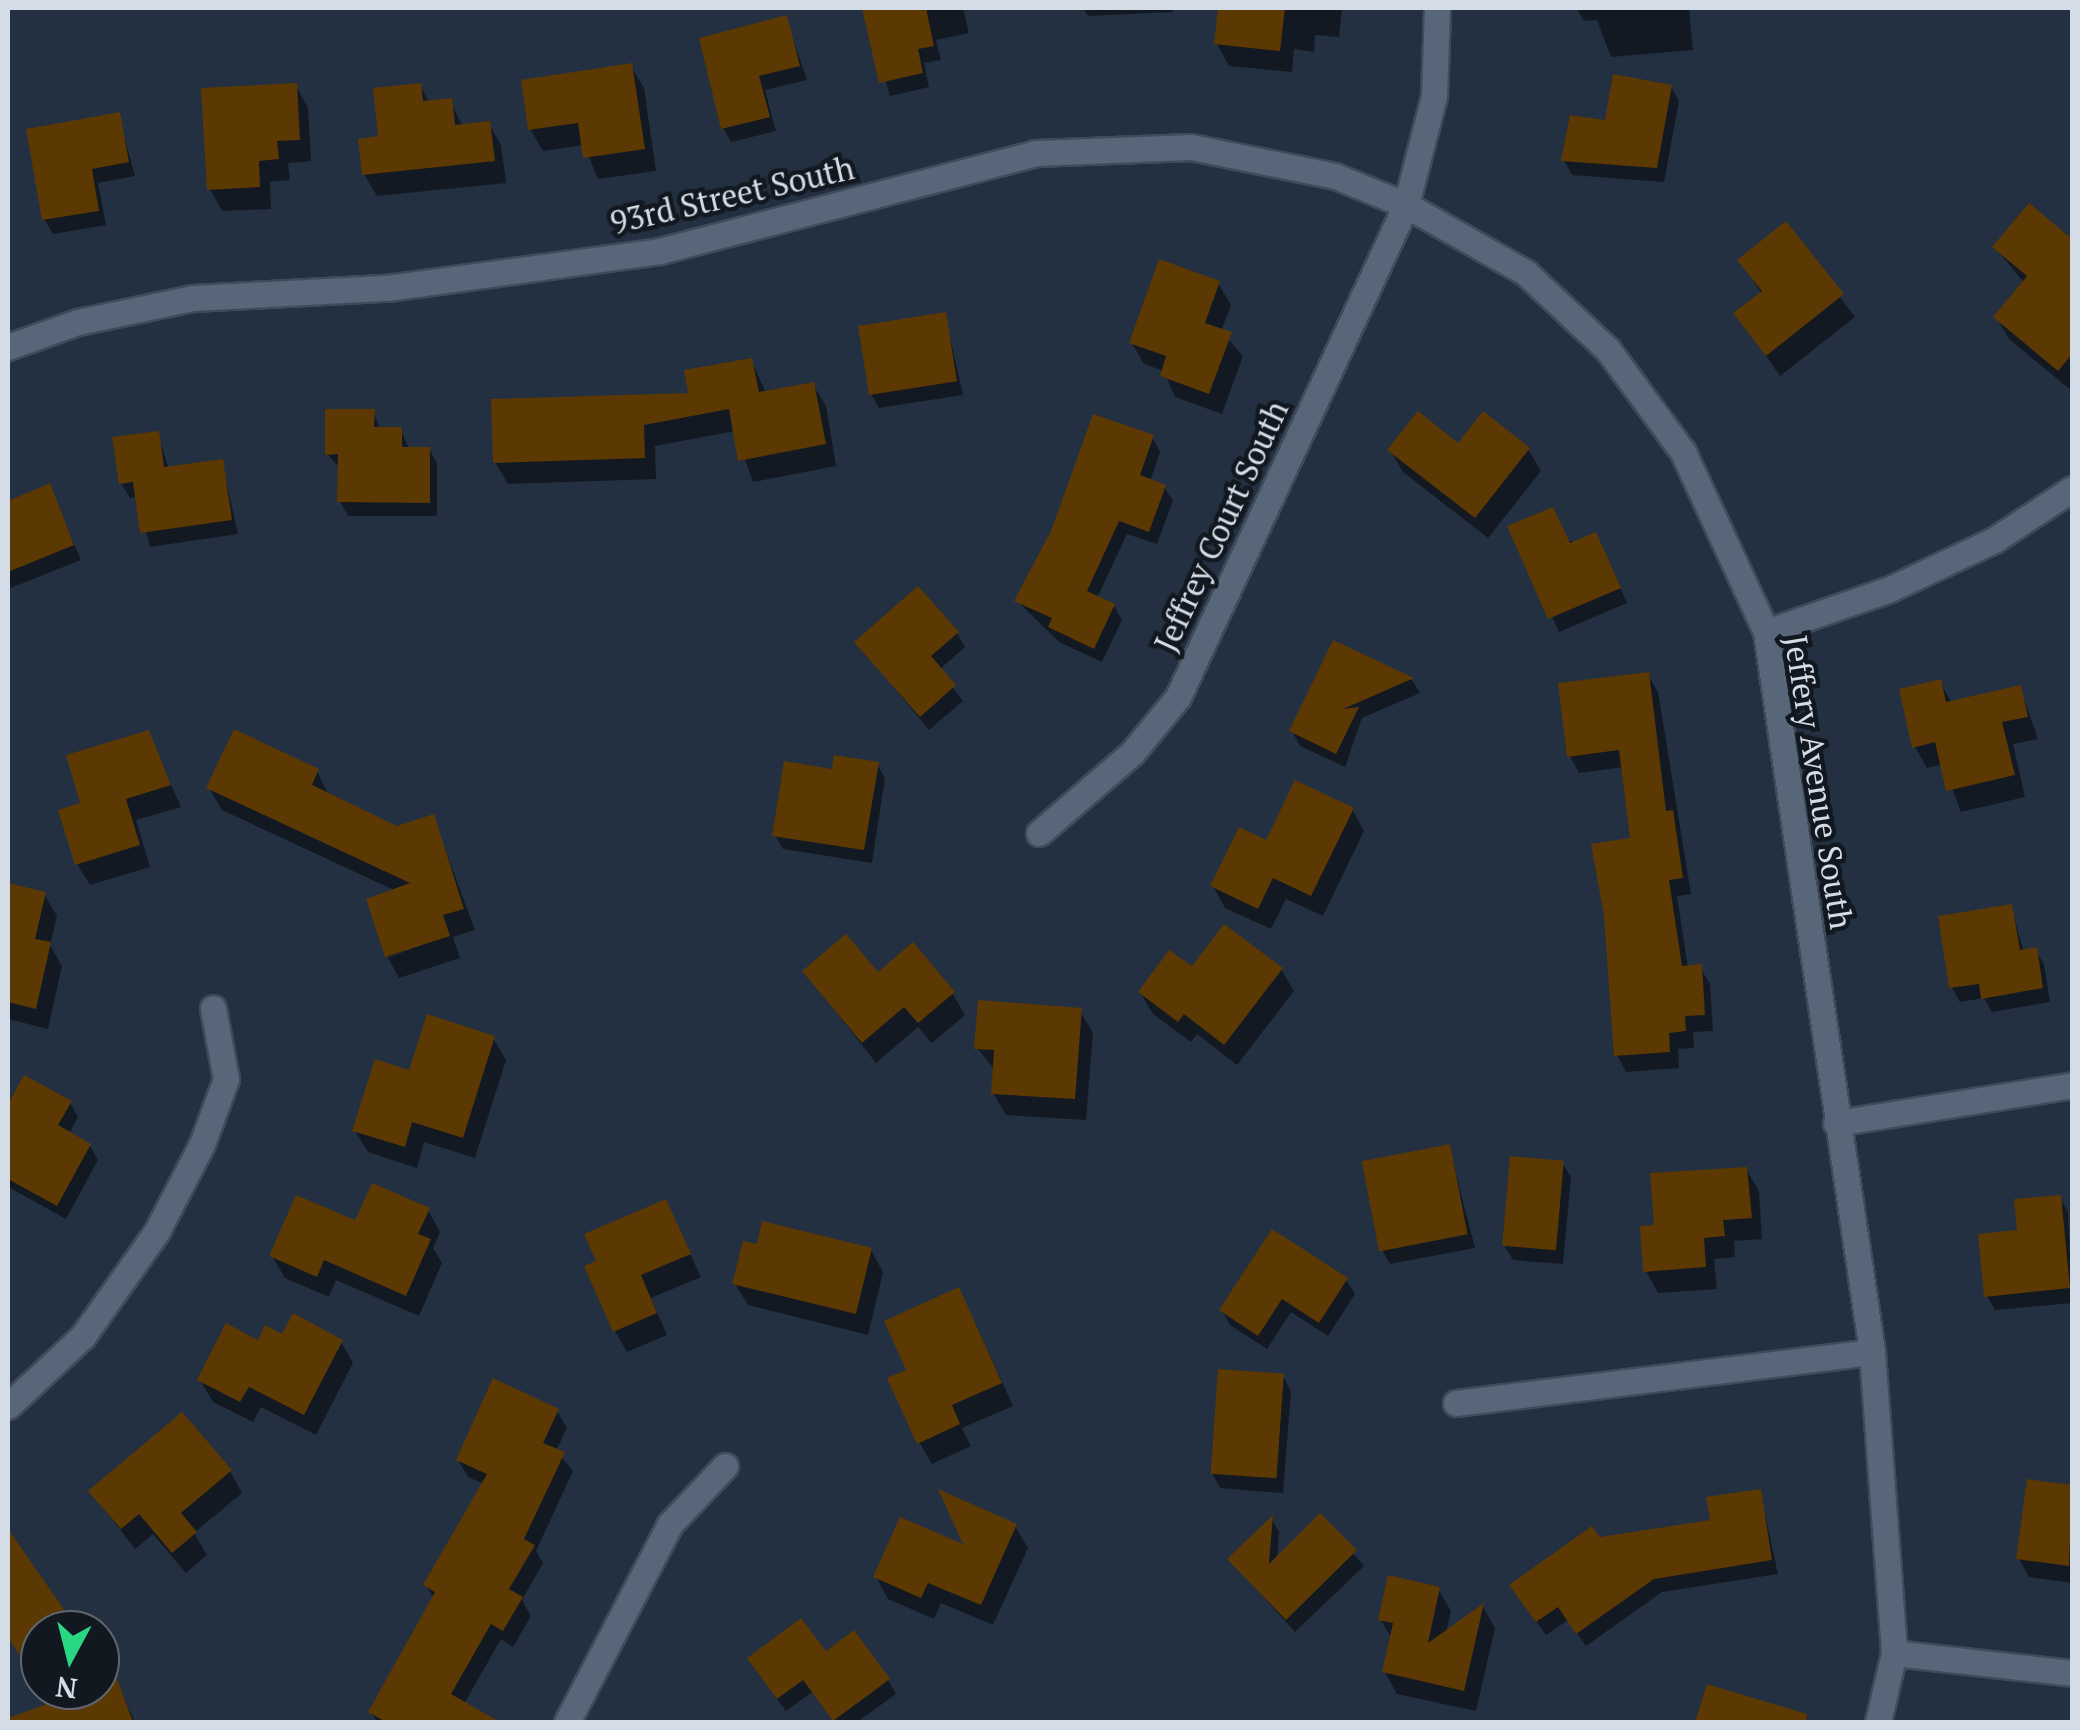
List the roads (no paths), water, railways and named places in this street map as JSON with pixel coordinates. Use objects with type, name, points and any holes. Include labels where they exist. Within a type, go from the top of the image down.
[{"type":"street","points":[[1406,205],[1434,96],[1437,8]]},
{"type":"street","name":"93rd Street South","points":[[8,348],[78,322],[194,298],[387,288],[660,251],[1034,153],[1191,147],[1335,176],[1406,205]]},
{"type":"street","name":"Jeffery Avenue South","points":[[1406,205],[1526,272],[1608,350],[1683,452],[1766,632],[1872,1352],[1894,1653],[1878,1722]]},
{"type":"street","name":"Jeffrey Court South","points":[[1039,833],[1132,753],[1178,697],[1406,205]]},
{"type":"street","points":[[1766,632],[1890,589],[1994,540],[2072,489]]},
{"type":"street","points":[[8,1406],[83,1336],[157,1231],[202,1144],[226,1078],[212,1008]]},
{"type":"street","points":[[1836,1122],[2072,1086]]},
{"type":"street","points":[[1456,1403],[1872,1352]]},
{"type":"street","points":[[566,1722],[670,1524],[726,1466]]},
{"type":"street","points":[[1894,1653],[2072,1673]]}]
